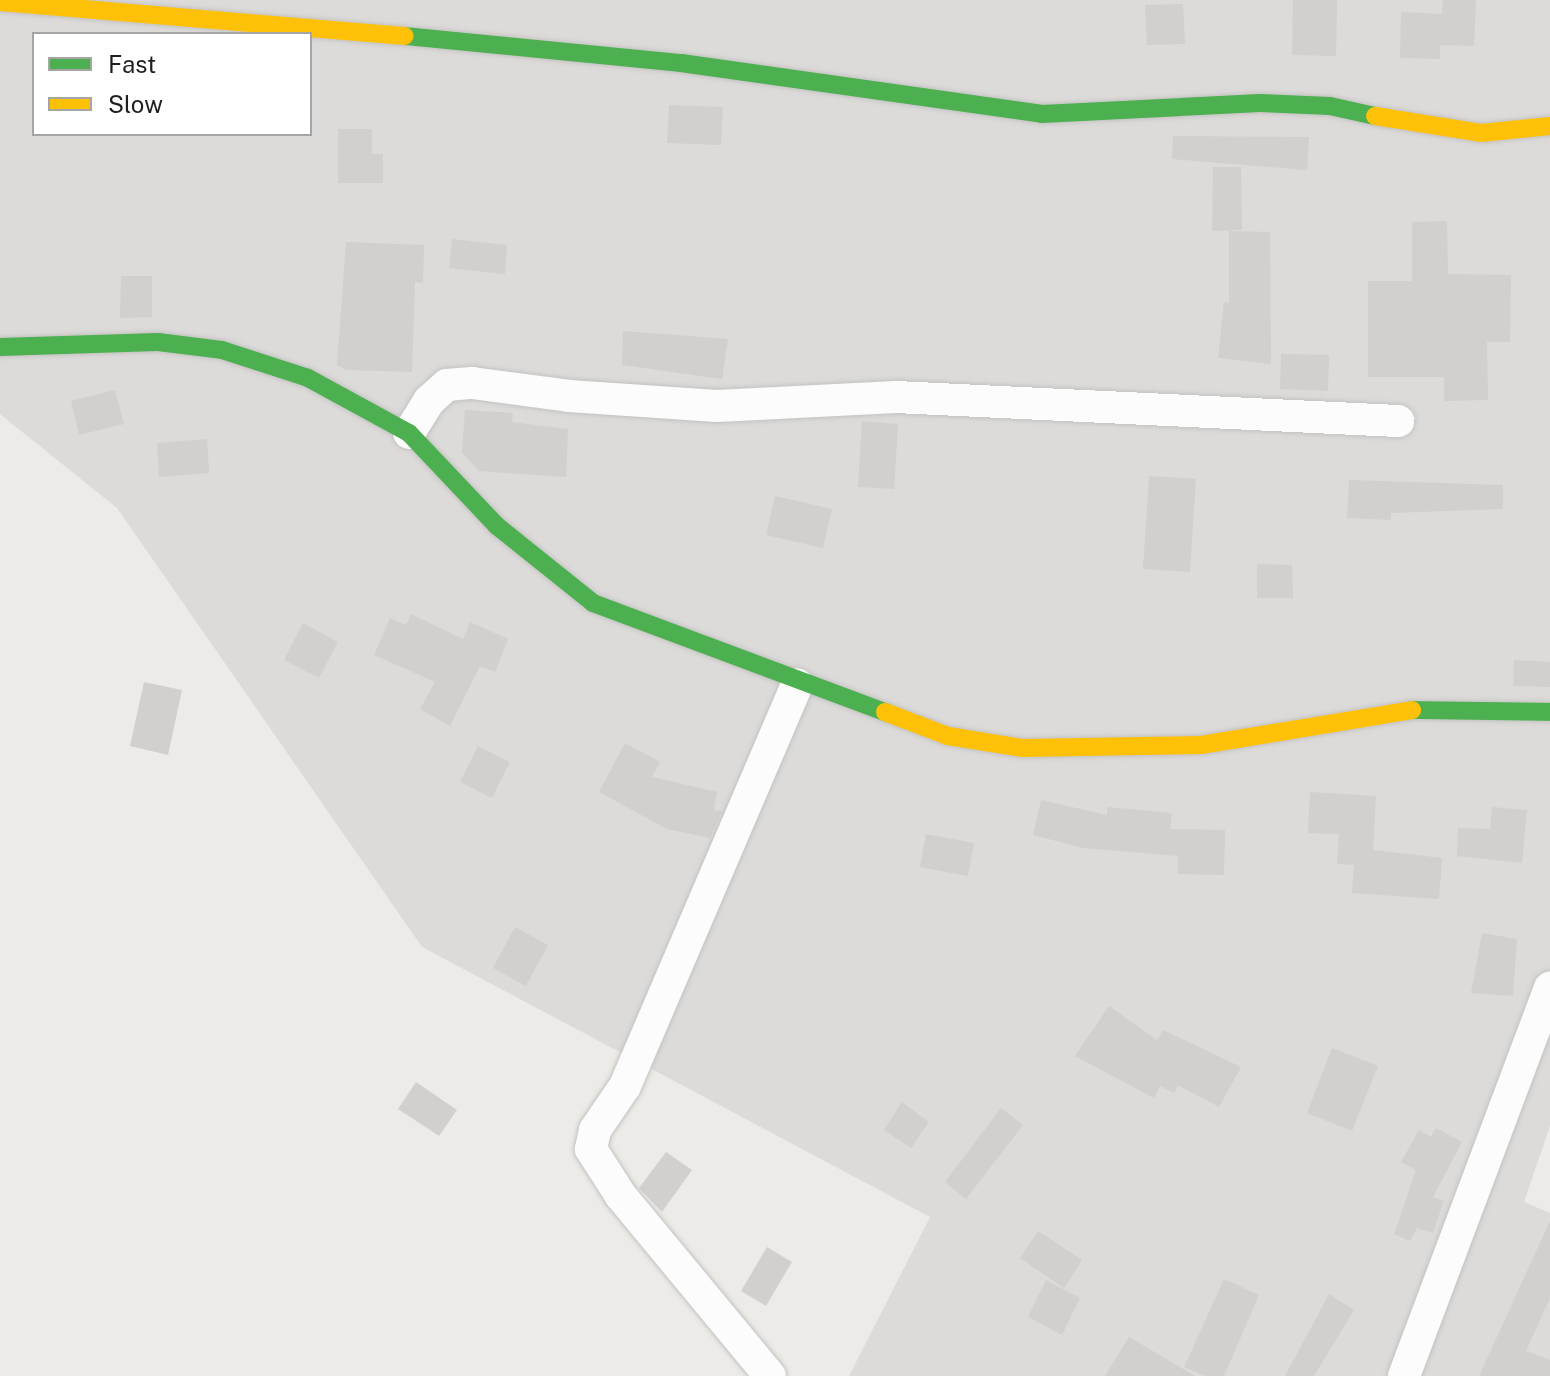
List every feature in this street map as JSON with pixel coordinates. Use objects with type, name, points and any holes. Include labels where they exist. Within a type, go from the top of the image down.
[{"type":"street","points":[[0,2],[168,12],[681,63],[1042,114],[1260,103],[1330,106],[1409,124],[1481,133],[1550,126]]},
{"type":"street","points":[[0,347],[158,342],[222,350],[308,378],[409,433],[497,526],[593,603],[797,684],[948,736],[1023,748],[1201,745],[1380,713],[1441,708],[1550,712]]},
{"type":"street","points":[[409,433],[429,401],[447,385],[472,383],[569,396],[717,406],[927,398],[1398,421]]},
{"type":"street","points":[[770,1376],[621,1196],[591,1149],[595,1130],[625,1086],[797,684]]},
{"type":"street","points":[[1404,1376],[1550,987]]},
{"type":"shaded area","points":[[0,0],[1550,0],[1550,1126],[1524,1202],[1550,1213],[1550,1376],[849,1376],[930,1217],[422,947],[117,508],[0,414]]},
{"type":"building","points":[[1293,0],[1337,0],[1336,56],[1292,55]]},
{"type":"building","points":[[1443,0],[1476,0],[1474,46],[1440,45],[1440,59],[1400,58],[1401,12],[1442,14]]},
{"type":"building","points":[[1183,4],[1185,44],[1147,45],[1145,5]]},
{"type":"building","points":[[669,105],[723,107],[721,145],[667,143]]},
{"type":"building","points":[[338,129],[372,129],[372,154],[383,154],[383,183],[338,183]]},
{"type":"building","points":[[1173,136],[1309,137],[1307,170],[1172,159]]},
{"type":"building","points":[[1213,167],[1241,167],[1242,230],[1212,231]]},
{"type":"building","points":[[1447,221],[1448,274],[1511,275],[1510,342],[1487,342],[1488,400],[1444,401],[1444,377],[1368,377],[1368,281],[1412,281],[1412,222]]},
{"type":"building","points":[[1229,231],[1270,232],[1271,364],[1218,358],[1224,302],[1229,303]]},
{"type":"building","points":[[452,239],[507,245],[505,274],[449,268]]},
{"type":"building","points":[[346,242],[424,245],[423,283],[415,282],[412,372],[346,370],[337,365]]},
{"type":"building","points":[[121,276],[152,276],[152,317],[120,318]]},
{"type":"building","points":[[623,331],[728,339],[722,379],[622,365]]},
{"type":"building","points":[[1281,354],[1329,355],[1328,391],[1280,389]]},
{"type":"building","points":[[115,390],[124,424],[79,435],[71,401]]},
{"type":"building","points":[[465,410],[513,413],[512,422],[568,429],[566,477],[479,471],[462,453]]},
{"type":"building","points":[[862,421],[898,424],[894,489],[858,487]]},
{"type":"building","points":[[207,439],[209,473],[159,477],[157,443]]},
{"type":"building","points":[[1149,476],[1196,479],[1190,572],[1143,569]]},
{"type":"building","points":[[1349,480],[1503,485],[1503,509],[1391,513],[1391,520],[1347,518]]},
{"type":"building","points":[[775,496],[832,509],[823,548],[766,535]]},
{"type":"building","points":[[1257,564],[1292,565],[1293,598],[1257,598]]},
{"type":"building","points":[[411,614],[463,639],[470,622],[508,639],[495,672],[480,666],[450,726],[420,709],[435,682],[374,655],[390,618],[406,625]]},
{"type":"building","points":[[303,623],[338,642],[319,678],[284,660]]},
{"type":"building","points":[[1514,660],[1550,662],[1550,687],[1513,686]]},
{"type":"building","points":[[144,682],[182,690],[168,755],[130,746]]},
{"type":"building","points":[[625,743],[660,762],[652,777],[717,792],[714,810],[722,811],[710,838],[667,829],[599,792]]},
{"type":"building","points":[[478,746],[510,762],[492,798],[460,782]]},
{"type":"building","points":[[1310,792],[1376,796],[1373,850],[1442,858],[1439,899],[1352,893],[1354,865],[1337,864],[1339,834],[1308,833]]},
{"type":"building","points":[[1041,800],[1107,815],[1107,807],[1172,813],[1170,829],[1225,830],[1224,875],[1178,874],[1178,856],[1083,848],[1033,835]]},
{"type":"building","points":[[1492,807],[1527,810],[1522,863],[1457,856],[1458,828],[1490,829]]},
{"type":"building","points":[[926,834],[974,843],[968,876],[920,867]]},
{"type":"building","points":[[515,927],[548,945],[526,986],[493,968]]},
{"type":"building","points":[[1482,933],[1517,939],[1513,996],[1471,993]]},
{"type":"building","points":[[1109,1006],[1157,1040],[1163,1030],[1241,1067],[1219,1107],[1178,1085],[1174,1093],[1160,1086],[1154,1098],[1075,1056]]},
{"type":"building","points":[[1332,1048],[1378,1066],[1352,1131],[1307,1113]]},
{"type":"building","points":[[416,1082],[457,1110],[439,1136],[398,1109]]},
{"type":"building","points":[[902,1102],[929,1122],[911,1148],[884,1130]]},
{"type":"building","points":[[1001,1108],[1023,1125],[966,1199],[945,1182]]},
{"type":"building","points":[[1436,1128],[1462,1142],[1433,1197],[1444,1201],[1433,1233],[1417,1228],[1410,1241],[1394,1234],[1416,1170],[1401,1162],[1419,1130],[1431,1137]]},
{"type":"building","points":[[666,1152],[692,1170],[662,1212],[639,1188]]},
{"type":"building","points":[[1550,1221],[1550,1298],[1526,1351],[1550,1360],[1550,1376],[1479,1376]]},
{"type":"building","points":[[1038,1231],[1082,1260],[1064,1288],[1020,1258]]},
{"type":"building","points":[[767,1247],[792,1262],[766,1306],[741,1291]]},
{"type":"building","points":[[1224,1279],[1259,1295],[1224,1376],[1205,1376],[1184,1367]]},
{"type":"building","points":[[1046,1280],[1080,1298],[1062,1335],[1028,1317]]},
{"type":"building","points":[[1329,1294],[1354,1310],[1314,1376],[1285,1376]]},
{"type":"building","points":[[1129,1337],[1195,1376],[1105,1376]]},
{"type":"traffic: fast","points":[[405,36],[681,63],[1042,114],[1260,103],[1330,106],[1375,116]]},
{"type":"traffic: fast","points":[[0,347],[158,342],[222,350],[308,378],[409,433],[497,526],[593,603],[885,712]]},
{"type":"traffic: fast","points":[[1412,710],[1550,712]]},
{"type":"traffic: slow","points":[[0,2],[405,36]]},
{"type":"traffic: slow","points":[[1375,116],[1481,133],[1550,126]]},
{"type":"traffic: slow","points":[[885,712],[948,736],[1023,748],[1201,745],[1412,710]]}]
